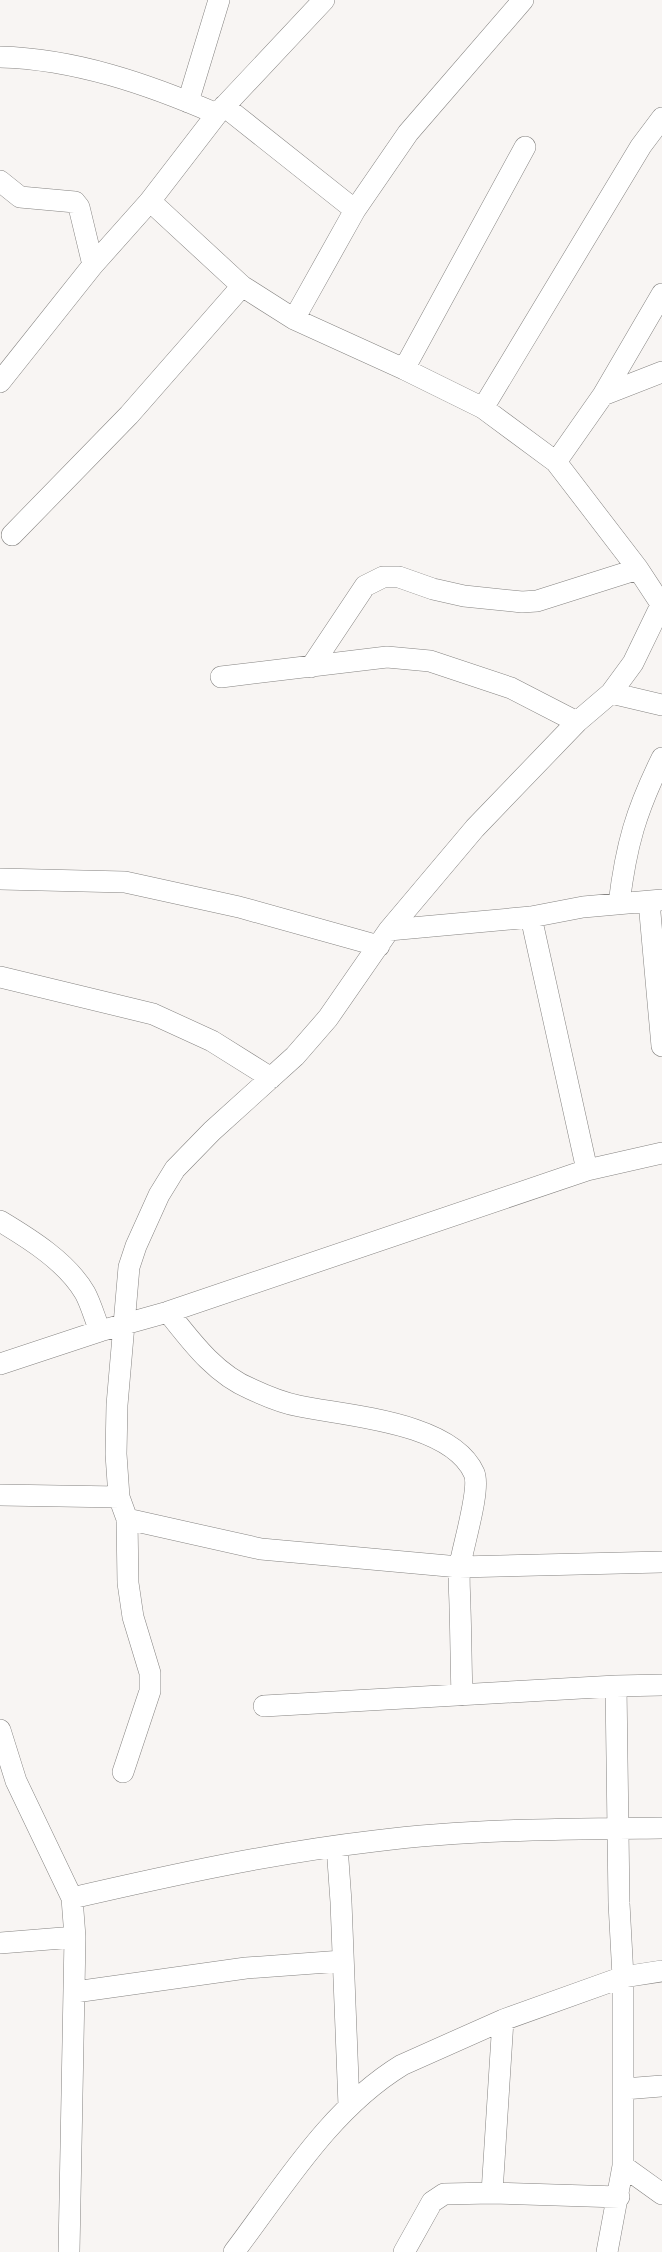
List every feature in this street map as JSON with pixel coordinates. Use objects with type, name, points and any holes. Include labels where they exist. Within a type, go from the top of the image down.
[{"type":"street","points":[[188,102],[219,0]]},
{"type":"street","points":[[0,382],[93,265],[150,201],[220,110],[324,0]]},
{"type":"street","points":[[294,319],[355,210],[425,111],[523,0]]},
{"type":"street","points":[[0,57],[95,70],[188,102],[220,110],[355,210]]},
{"type":"street","points":[[483,408],[641,146],[662,118]]},
{"type":"street","points":[[404,369],[525,147]]},
{"type":"street","points":[[0,181],[20,197],[75,202],[79,207],[93,265]]},
{"type":"street","points":[[123,1772],[150,1691],[150,1674],[133,1616],[128,1583],[127,1519],[119,1497],[116,1454],[117,1405],[129,1267],[136,1246],[159,1195],[175,1169],[212,1131],[295,1056],[328,1018],[384,938],[480,823],[577,722],[611,693],[633,663],[662,604],[638,569],[556,462],[483,408],[404,369],[294,319],[242,286],[150,201]]},
{"type":"street","points":[[12,535],[129,415],[242,286]]},
{"type":"street","points":[[556,462],[603,395],[662,294]]},
{"type":"street","points":[[603,395],[662,372]]},
{"type":"street","points":[[310,667],[365,586],[383,577],[399,577],[433,589],[464,596],[522,602],[537,601],[638,569]]},
{"type":"street","points":[[221,677],[387,657],[430,661],[511,688],[577,722]]},
{"type":"street","points":[[611,693],[662,705]]},
{"type":"street","points":[[619,904],[630,835],[643,797],[662,758]]},
{"type":"street","points":[[0,879],[125,882],[384,938],[531,917],[583,907],[655,901],[662,1046]]},
{"type":"street","points":[[531,917],[587,1170]]},
{"type":"street","points":[[0,977],[153,1014],[212,1041],[271,1078]]},
{"type":"street","points":[[0,1364],[100,1331],[124,1326],[168,1312],[587,1170],[660,1157]]},
{"type":"street","points":[[0,1221],[26,1237],[66,1270],[85,1293],[100,1331]]},
{"type":"street","points":[[168,1312],[195,1346],[216,1367],[250,1389],[298,1406],[380,1419],[417,1430],[440,1442],[461,1456],[475,1474],[475,1490],[459,1567],[462,1695]]},
{"type":"street","points":[[0,1495],[119,1497]]},
{"type":"street","points":[[127,1519],[261,1549],[459,1567],[662,1562]]},
{"type":"street","points":[[264,1706],[616,1686],[662,1685]]},
{"type":"street","points":[[607,2252],[619,2197],[623,2166],[623,1977],[618,1828],[616,1686]]},
{"type":"street","points":[[0,1730],[16,1781],[72,1898],[75,1937],[75,1992],[69,2252]]},
{"type":"street","points":[[72,1898],[249,1859],[376,1840],[468,1833],[662,1828]]},
{"type":"street","points":[[337,1846],[349,2106]]},
{"type":"street","points":[[0,1943],[75,1937]]},
{"type":"street","points":[[75,1992],[246,1968],[342,1961]]},
{"type":"street","points":[[234,2252],[318,2140],[349,2106],[374,2083],[402,2065],[503,2020],[623,1977],[662,1971]]},
{"type":"street","points":[[492,2193],[503,2020]]},
{"type":"street","points":[[624,2088],[662,2086]]},
{"type":"street","points":[[623,2166],[662,2194]]},
{"type":"street","points":[[404,2252],[432,2202],[444,2194],[492,2193],[619,2197]]}]
